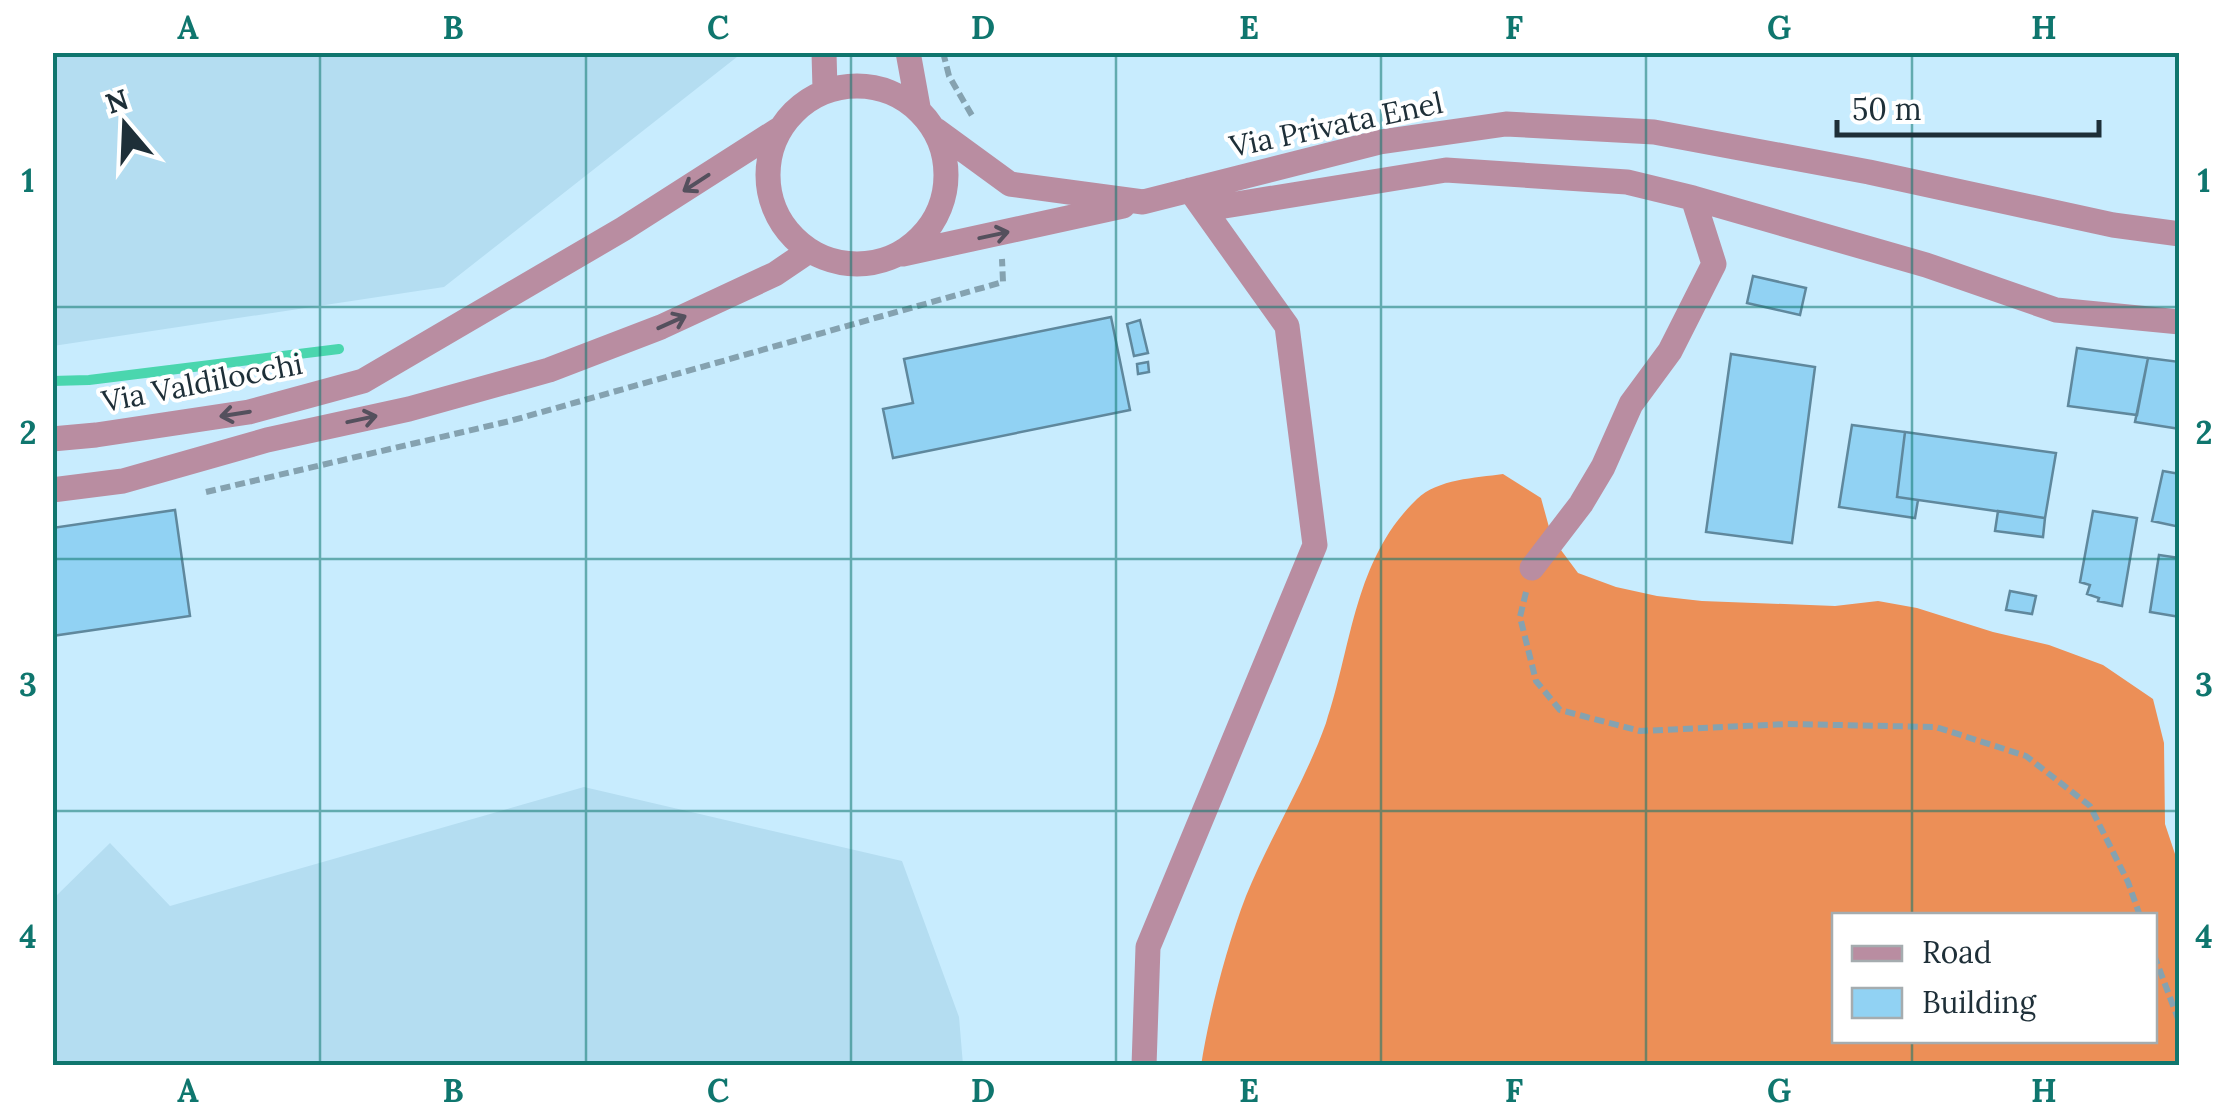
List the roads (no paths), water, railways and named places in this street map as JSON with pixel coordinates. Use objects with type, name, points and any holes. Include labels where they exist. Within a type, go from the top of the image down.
[{"type":"street","points":[[824,52],[824,90]]},
{"type":"street","points":[[908,52],[918,107]]},
{"type":"street","points":[[898,255],[926,232],[944,200],[947,164],[936,130],[918,107],[873,86],[824,90],[798,106],[778,130],[768,163],[770,197],[784,228],[809,251],[838,263],[868,264],[1142,202]]},
{"type":"street","name":"Via Privata Enel","points":[[936,130],[1010,184],[1142,202],[1198,199],[1380,142],[1506,124],[1654,132],[1868,172],[2113,225],[2180,234]]},
{"type":"street","name":"Via Valdilocchi","points":[[52,438],[96,436],[249,412],[363,381],[623,229],[778,130]]},
{"type":"street","points":[[1144,1066],[1148,947],[1315,545],[1287,326],[1198,199],[1446,170],[1627,182],[1926,265],[2056,310],[2180,322]]},
{"type":"street","points":[[1532,568],[1604,468],[1631,404],[1670,351],[1714,264],[1693,198]]},
{"type":"street","points":[[52,490],[123,481],[267,440],[409,409],[548,370],[662,327],[775,274],[809,251]]},
{"type":"waterway","points":[[52,381],[89,380],[339,349]]}]
